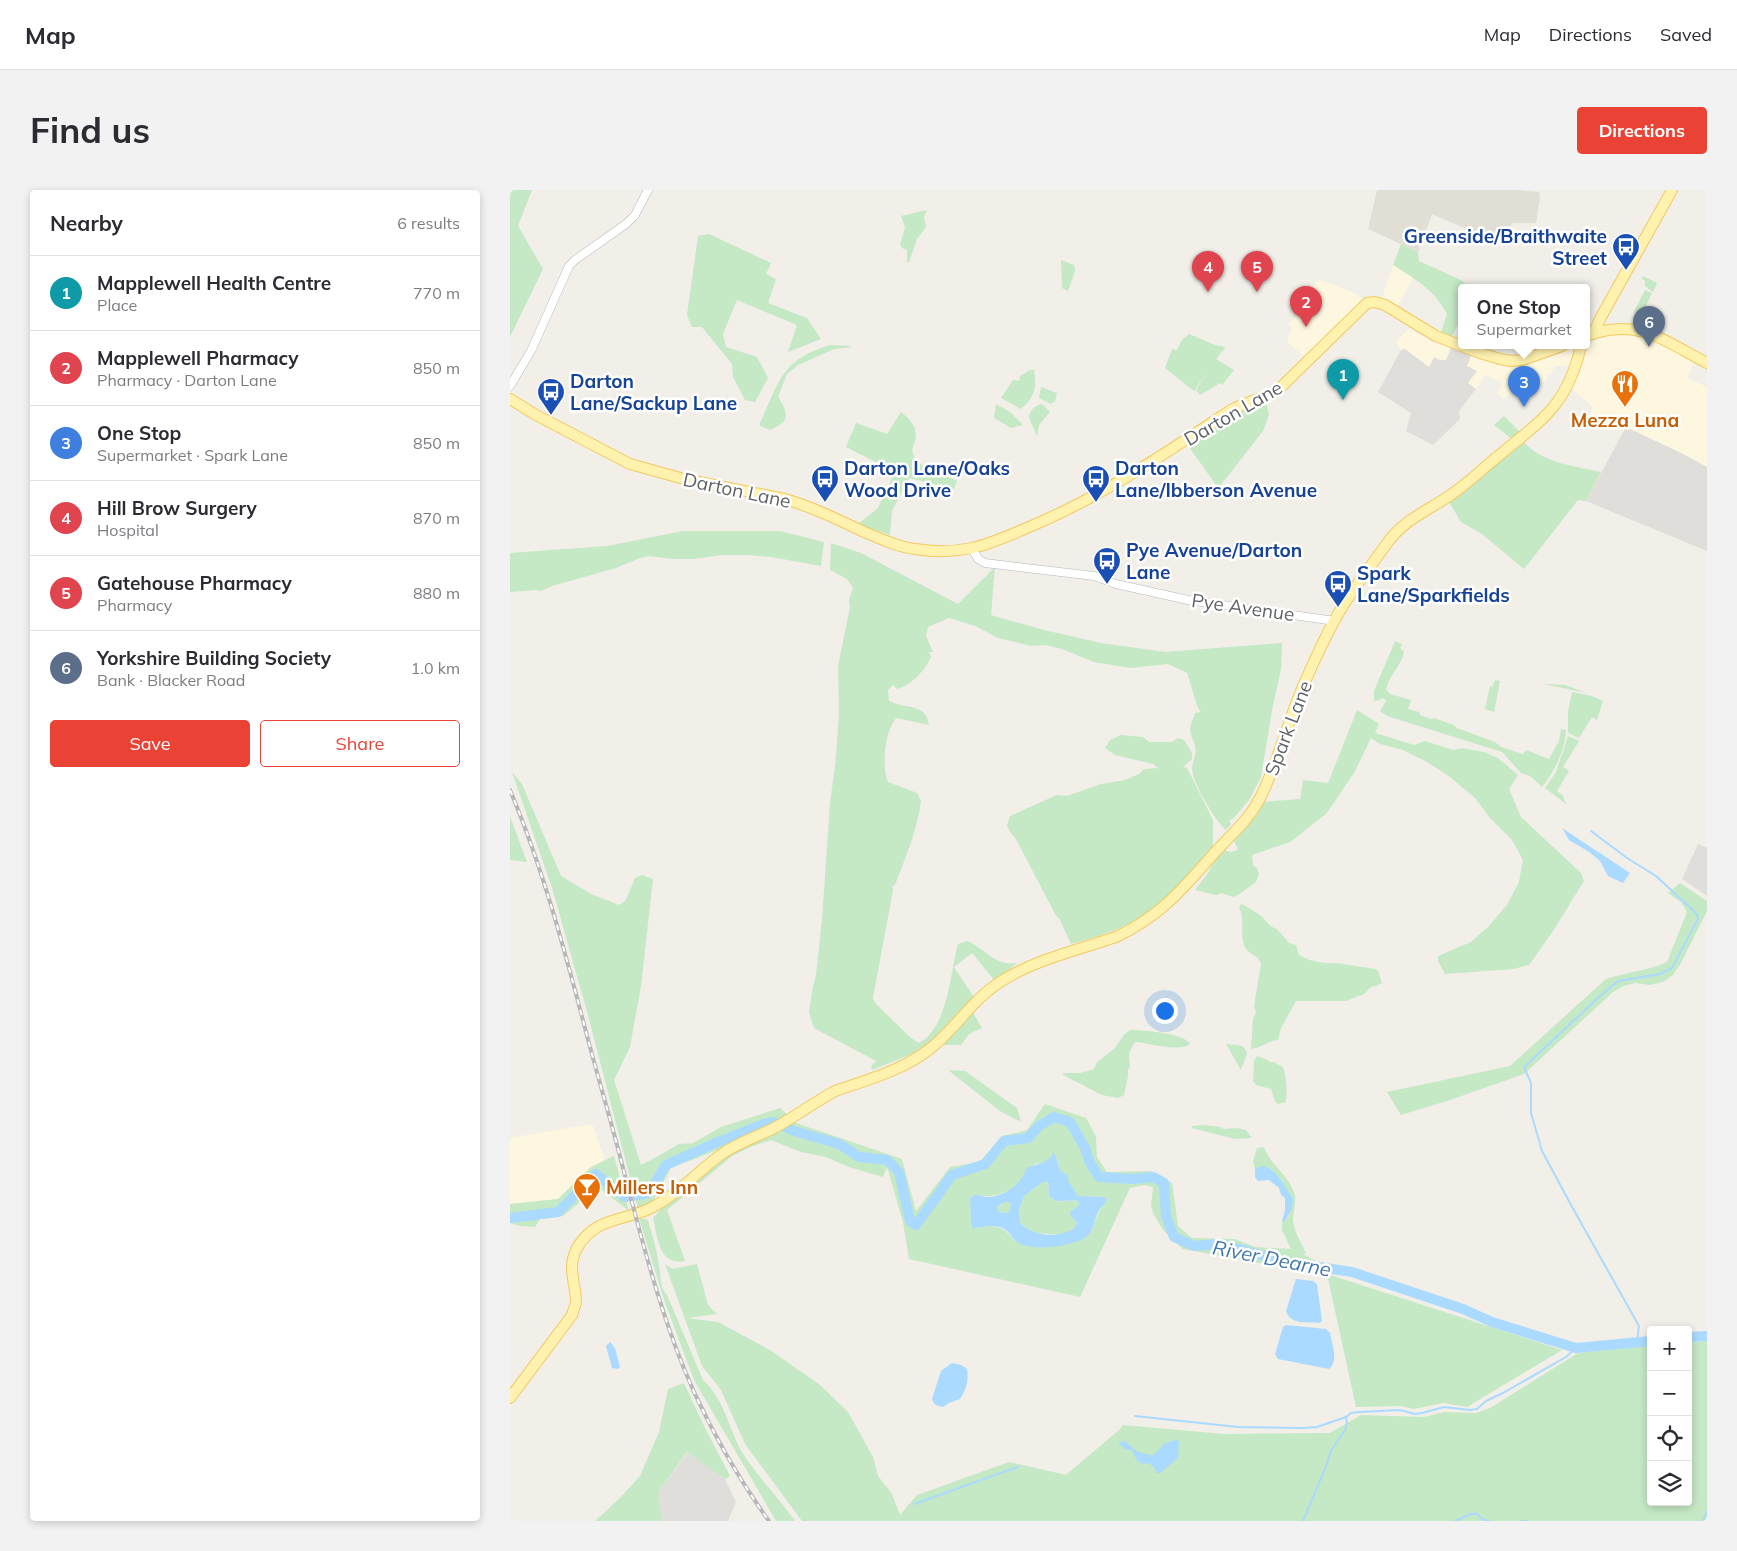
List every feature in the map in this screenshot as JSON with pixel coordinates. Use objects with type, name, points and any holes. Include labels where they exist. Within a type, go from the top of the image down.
[{"type":"main road","points":[[1590,335],[1605,312],[1672,190]]},
{"type":"main road","name":"Darton Lane","points":[[510,399],[597,447],[644,468],[684,479],[785,499],[816,510],[876,537],[914,549],[945,552],[972,548],[995,541],[1069,510],[1127,476],[1231,410],[1277,391],[1367,303],[1375,302],[1385,305],[1436,336],[1458,344]]},
{"type":"main road","points":[[1605,312],[1609,329]]},
{"type":"main road","points":[[1590,335],[1609,329],[1641,330],[1707,363]]},
{"type":"main road","name":"Darton Lane","points":[[1470,349],[1511,361],[1522,360],[1553,349]]},
{"type":"main road","name":"Spark Lane","points":[[510,1398],[572,1315],[576,1300],[571,1270],[578,1246],[593,1230],[602,1224],[655,1205],[686,1185],[719,1156],[735,1146],[770,1130],[835,1092],[908,1064],[934,1046],[983,995],[1004,980],[1032,966],[1128,932],[1151,918],[1180,892],[1242,824],[1256,805],[1277,760],[1303,686],[1335,620],[1387,544],[1403,525],[1460,489],[1547,417],[1568,386],[1580,349]]},
{"type":"street","points":[[510,386],[530,351],[569,266],[626,224],[635,215],[648,190]]},
{"type":"street","name":"Pye Avenue","points":[[972,548],[978,559],[985,563],[1094,576],[1116,584],[1188,600],[1335,620]]},
{"type":"shaded area","points":[[1377,190],[1516,190],[1539,192],[1540,197],[1536,223],[1513,223],[1494,241],[1432,214],[1418,252],[1368,229]]},
{"type":"shaded area","points":[[1393,265],[1413,277],[1398,306],[1382,298]]},
{"type":"shaded area","points":[[1317,279],[1358,295],[1363,299],[1305,357],[1287,342],[1292,327],[1288,325],[1304,307]]},
{"type":"shaded area","points":[[1408,329],[1435,343],[1452,346],[1446,360],[1440,360],[1429,367],[1405,350],[1401,350],[1396,343]]},
{"type":"shaded area","points":[[1624,333],[1640,334],[1695,361],[1687,378],[1707,387],[1707,467],[1626,427],[1624,432],[1590,414],[1593,407],[1572,389],[1582,357],[1587,349],[1590,349],[1590,344],[1598,336]]},
{"type":"shaded area","points":[[1452,346],[1472,353],[1467,366],[1477,371],[1468,383],[1476,389],[1459,411],[1460,419],[1433,445],[1406,431],[1411,413],[1378,392],[1401,350],[1405,349],[1429,367],[1434,357],[1446,360]]},
{"type":"shaded area","points":[[1569,349],[1574,349],[1570,366],[1555,366],[1551,373],[1548,374],[1545,382],[1533,382],[1528,388],[1517,386],[1504,399],[1497,393],[1503,382],[1485,375],[1476,389],[1468,383],[1472,369],[1467,366],[1472,353],[1510,364],[1527,364]]},
{"type":"shaded area","points":[[1626,427],[1707,467],[1707,551],[1586,501]]},
{"type":"shaded area","points":[[1698,844],[1707,848],[1707,896],[1682,879]]},
{"type":"shaded area","points":[[592,1124],[605,1160],[591,1167],[558,1199],[510,1204],[510,1138]]},
{"type":"shaded area","points":[[688,1452],[725,1479],[736,1502],[728,1521],[662,1521],[658,1493]]},
{"type":"green space","points":[[510,190],[532,190],[518,226],[543,269],[510,337]]},
{"type":"green space","points":[[927,210],[924,217],[926,227],[917,239],[909,262],[907,262],[907,250],[902,248],[900,244],[905,227],[901,216]]},
{"type":"green space","points":[[709,234],[771,263],[766,274],[776,279],[768,303],[807,318],[821,339],[788,352],[797,325],[737,300],[723,334],[726,347],[757,357],[768,378],[755,402],[745,400],[733,377],[732,364],[702,327],[692,327],[687,315],[698,236]]},
{"type":"green space","points":[[1401,244],[1418,252],[1419,261],[1466,284],[1458,284],[1458,326],[1452,337],[1441,332],[1447,314],[1437,298],[1424,286],[1393,265]]},
{"type":"green space","points":[[1061,260],[1074,265],[1075,271],[1068,291],[1062,288]]},
{"type":"green space","points":[[1643,276],[1657,283],[1653,292],[1645,286],[1645,281],[1642,279]]},
{"type":"green space","points":[[1645,290],[1652,293],[1641,316],[1634,312]]},
{"type":"green space","points":[[1189,334],[1215,345],[1226,347],[1216,359],[1234,370],[1222,385],[1220,383],[1200,395],[1196,390],[1209,369],[1194,391],[1165,368],[1172,349],[1177,350],[1182,340]]},
{"type":"green space","points":[[830,345],[852,347],[834,349],[798,365],[787,374],[778,397],[786,413],[784,421],[770,430],[760,426],[772,395],[784,374],[801,357]]},
{"type":"green space","points":[[1030,370],[1034,370],[1034,392],[1021,409],[1001,398],[1013,380],[1019,381],[1020,376]]},
{"type":"green space","points":[[1041,387],[1057,393],[1055,401],[1051,404],[1039,398]]},
{"type":"green space","points":[[1266,401],[1269,415],[1263,431],[1220,486],[1216,485],[1187,444],[1231,413]]},
{"type":"green space","points":[[996,404],[1010,412],[1023,425],[1011,428],[994,418]]},
{"type":"green space","points":[[1042,404],[1050,412],[1039,425],[1037,437],[1029,417],[1033,408]]},
{"type":"green space","points":[[901,412],[915,428],[916,438],[912,450],[916,462],[957,481],[954,489],[909,478],[892,511],[890,535],[858,524],[878,508],[895,472],[846,447],[856,423],[887,434]]},
{"type":"green space","points":[[1504,416],[1521,433],[1513,440],[1494,425]]},
{"type":"green space","points":[[1524,442],[1531,449],[1549,459],[1570,466],[1601,472],[1586,501],[1578,500],[1524,569],[1482,534],[1461,522],[1449,502]]},
{"type":"green space","points":[[683,531],[780,531],[824,542],[821,566],[748,555],[721,555],[695,559],[649,556],[541,591],[510,592],[510,553],[607,546]]},
{"type":"green space","points":[[831,543],[861,553],[958,604],[995,567],[991,615],[1101,643],[1165,652],[1282,643],[1281,669],[1261,777],[1249,800],[1233,819],[1229,820],[1231,824],[1226,830],[1216,819],[1205,801],[1193,775],[1192,766],[1195,749],[1190,727],[1195,713],[1201,712],[1187,673],[1168,664],[1130,668],[1094,662],[1062,649],[1045,645],[1031,646],[998,638],[975,626],[949,618],[928,627],[926,636],[933,652],[929,652],[931,657],[922,672],[903,687],[897,689],[893,685],[888,690],[889,701],[924,713],[929,725],[896,718],[889,731],[885,749],[885,767],[888,782],[917,793],[921,801],[911,843],[895,885],[892,886],[893,890],[873,998],[876,1004],[911,1038],[919,1043],[929,1036],[942,1013],[958,944],[967,941],[996,960],[1017,963],[995,981],[972,953],[954,967],[974,997],[924,1049],[872,1070],[871,1066],[876,1061],[814,1028],[809,1012],[816,975],[822,919],[830,803],[835,766],[839,715],[838,666],[850,607],[849,600],[853,588],[847,579],[830,570]]},
{"type":"green space","points":[[1395,641],[1402,644],[1400,648],[1404,652],[1386,689],[1390,694],[1411,700],[1408,709],[1419,712],[1420,715],[1431,719],[1434,718],[1454,725],[1457,728],[1495,742],[1501,747],[1523,754],[1526,750],[1549,759],[1559,741],[1561,729],[1566,730],[1564,745],[1558,760],[1542,787],[1530,776],[1521,773],[1502,752],[1387,716],[1380,711],[1386,701],[1383,698],[1374,701],[1374,691]]},
{"type":"green space","points":[[1495,680],[1500,681],[1494,712],[1485,709],[1490,686],[1492,687]]},
{"type":"green space","points":[[1543,684],[1565,685],[1587,693]]},
{"type":"green space","points":[[1572,692],[1592,696],[1603,701],[1597,720],[1592,717],[1579,738],[1568,733],[1568,712]]},
{"type":"green space","points":[[1357,710],[1379,724],[1375,733],[1414,745],[1425,741],[1453,750],[1462,748],[1484,752],[1498,758],[1518,775],[1509,789],[1521,817],[1581,873],[1584,881],[1529,965],[1513,969],[1445,974],[1438,961],[1438,956],[1471,942],[1488,927],[1507,905],[1519,882],[1523,860],[1512,840],[1491,819],[1475,798],[1450,777],[1427,762],[1403,750],[1380,744],[1371,738],[1354,773],[1326,814],[1290,842],[1252,855],[1253,865],[1257,868],[1259,874],[1256,882],[1233,897],[1222,893],[1216,895],[1195,890],[1217,858],[1225,850],[1230,852],[1238,850],[1234,840],[1257,815],[1262,802],[1300,799],[1303,780],[1328,783]]},
{"type":"green space","points":[[1121,735],[1143,737],[1149,742],[1172,742],[1178,738],[1184,740],[1192,753],[1192,759],[1183,767],[1187,768],[1213,820],[1213,846],[1156,909],[1120,928],[1071,944],[1060,920],[1007,825],[1010,816],[1057,795],[1067,796],[1101,784],[1125,780],[1139,774],[1144,769],[1158,768],[1153,764],[1115,755],[1105,748],[1110,740]]},
{"type":"green space","points":[[1568,736],[1579,741],[1563,767],[1569,771],[1557,791],[1563,796],[1566,804],[1545,788],[1556,772]]},
{"type":"green space","points":[[512,772],[522,784],[561,876],[591,894],[619,905],[626,900],[635,878],[642,875],[653,879],[641,986],[630,1047],[614,1080],[641,1165],[679,1144],[693,1143],[721,1127],[780,1108],[796,1123],[902,1159],[916,1211],[950,1167],[980,1162],[1002,1136],[1027,1130],[1045,1104],[1086,1118],[1096,1137],[1097,1157],[1107,1172],[1151,1171],[1172,1183],[1178,1226],[1192,1238],[1235,1239],[1255,1247],[1291,1249],[1282,1230],[1282,1221],[1285,1221],[1289,1216],[1293,1198],[1275,1173],[1265,1168],[1258,1167],[1255,1170],[1253,1161],[1257,1148],[1264,1147],[1271,1160],[1293,1189],[1295,1196],[1293,1220],[1295,1228],[1306,1253],[1303,1254],[1317,1262],[1319,1274],[1183,1249],[1163,1230],[1151,1206],[1153,1187],[1144,1185],[1130,1188],[1080,1297],[909,1259],[903,1222],[887,1167],[883,1177],[849,1167],[826,1157],[801,1152],[771,1140],[732,1156],[667,1210],[685,1261],[669,1259],[664,1255],[658,1241],[653,1218],[662,1208],[719,1160],[770,1130],[671,1168],[653,1201],[638,1209],[588,1015],[552,888]],"holes":[[[1056,1157],[1061,1172],[1078,1196],[1104,1197],[1107,1200],[1099,1211],[1092,1231],[1016,1242],[1006,1232],[997,1227],[987,1226],[973,1229],[971,1224],[970,1198],[975,1195],[985,1196],[1003,1193],[1023,1178],[1035,1164],[1046,1162]]]},
{"type":"green space","points":[[510,816],[527,862],[510,860]]},
{"type":"green space","points":[[1680,883],[1707,901],[1707,911],[1673,975],[1663,982],[1650,985],[1635,983],[1613,992],[1524,1074],[1401,1115],[1387,1092],[1510,1066],[1606,979],[1667,962],[1687,912],[1681,902],[1668,893]]},
{"type":"green space","points":[[1241,904],[1262,917],[1270,926],[1277,929],[1289,943],[1296,945],[1299,955],[1317,962],[1375,969],[1378,971],[1382,983],[1371,987],[1364,994],[1346,1001],[1296,1001],[1281,1028],[1278,1040],[1251,1049],[1253,1018],[1256,1013],[1254,1006],[1261,964],[1247,950],[1243,943],[1242,918],[1239,907]]},
{"type":"green space","points":[[973,1013],[982,1028],[969,1034],[961,1045],[943,1045]]},
{"type":"green space","points":[[1130,1030],[1172,1035],[1186,1040],[1190,1044],[1172,1047],[1134,1043],[1129,1053],[1130,1067],[1124,1095],[1118,1098],[1102,1095],[1063,1075],[1063,1073],[1080,1073],[1094,1069],[1097,1062],[1115,1048]]},
{"type":"green space","points":[[1226,1044],[1243,1046],[1247,1053],[1241,1070]]},
{"type":"green space","points":[[1257,1056],[1283,1067],[1286,1102],[1278,1104],[1271,1089],[1256,1085],[1253,1081],[1254,1061]]},
{"type":"green space","points":[[948,1070],[965,1071],[1017,1108],[1021,1122],[1000,1111]]},
{"type":"green space","points":[[1204,1125],[1224,1129],[1237,1128],[1246,1130],[1252,1138],[1235,1139],[1192,1128],[1192,1126]]},
{"type":"green space","points":[[614,1156],[629,1211],[598,1187],[563,1216],[540,1219],[535,1227],[510,1223],[510,1204],[558,1199],[591,1167]]},
{"type":"green space","points":[[1043,1182],[1048,1182],[1049,1195],[1054,1200],[1078,1201],[1079,1205],[1071,1216],[1077,1223],[1074,1229],[1065,1234],[1034,1233],[1020,1223],[1019,1210],[1024,1196]]},
{"type":"green space","points":[[1004,1202],[1011,1203],[1010,1210],[1007,1213],[999,1212],[997,1208]]},
{"type":"green space","points":[[639,1218],[648,1220],[657,1254],[663,1289],[703,1380],[711,1388],[722,1406],[743,1454],[795,1521],[776,1521],[694,1380],[664,1300]]},
{"type":"green space","points":[[665,1264],[672,1269],[697,1264],[708,1305],[717,1314],[687,1318],[718,1322],[770,1350],[820,1385],[848,1412],[873,1457],[878,1476],[892,1494],[900,1515],[917,1495],[1009,1462],[1066,1475],[1123,1425],[1224,1434],[1330,1433],[1361,1415],[1424,1417],[1444,1412],[1476,1413],[1490,1408],[1578,1353],[1647,1345],[1647,1506],[1692,1506],[1692,1342],[1707,1341],[1707,1521],[802,1521],[745,1444],[721,1390],[702,1366]]},
{"type":"green space","points":[[1327,1274],[1562,1350],[1467,1407],[1444,1403],[1413,1409],[1401,1406],[1356,1407]]},
{"type":"green space","points":[[684,1383],[730,1476],[725,1479],[687,1452],[658,1493],[662,1521],[595,1521],[640,1476],[659,1432],[668,1389]]},
{"type":"water","points":[[1562,828],[1630,873],[1623,883],[1608,876],[1600,861],[1569,840]]},
{"type":"water","points":[[1054,1152],[1061,1172],[1068,1175],[1068,1181],[1078,1196],[1104,1197],[1107,1200],[1098,1212],[1090,1234],[1073,1243],[1052,1247],[1032,1247],[1017,1242],[1009,1233],[1001,1228],[988,1226],[973,1229],[971,1224],[970,1198],[975,1195],[986,1197],[1006,1192],[1021,1180],[1026,1169],[1046,1161]],"holes":[[[1043,1182],[1048,1182],[1049,1195],[1054,1200],[1078,1201],[1079,1205],[1070,1212],[1077,1223],[1074,1229],[1060,1234],[1046,1235],[1026,1228],[1020,1223],[1019,1210],[1024,1196]],[[1004,1202],[1011,1203],[1010,1210],[1007,1213],[999,1212],[997,1207]]]},
{"type":"water","points":[[1264,1166],[1274,1172],[1293,1198],[1291,1210],[1285,1221],[1282,1221],[1285,1210],[1285,1198],[1281,1195],[1279,1188],[1269,1180],[1258,1181],[1255,1177],[1255,1170],[1258,1167]]},
{"type":"water","points":[[1296,1279],[1313,1281],[1317,1284],[1322,1321],[1319,1323],[1295,1321],[1288,1315],[1286,1311]]},
{"type":"water","points":[[1286,1325],[1326,1329],[1330,1333],[1333,1347],[1334,1362],[1332,1366],[1329,1369],[1278,1359],[1275,1354],[1283,1327]]},
{"type":"water","points":[[610,1342],[615,1348],[620,1367],[618,1369],[612,1368],[606,1346]]},
{"type":"water","points":[[952,1363],[967,1369],[968,1377],[964,1392],[960,1399],[943,1407],[939,1406],[932,1399],[941,1371]]},
{"type":"water","points":[[1177,1439],[1179,1442],[1178,1458],[1160,1473],[1157,1473],[1154,1467],[1148,1463],[1143,1464],[1137,1461],[1132,1450],[1125,1449],[1119,1444],[1119,1442],[1125,1441],[1138,1451],[1154,1455],[1164,1444]]},
{"type":"waterway","points":[[1591,831],[1627,858],[1656,876],[1697,914],[1698,919],[1672,968],[1660,974],[1618,981],[1524,1067],[1531,1083],[1531,1113],[1542,1151],[1639,1326],[1637,1342]]},
{"type":"waterway","name":"River Dearne","points":[[510,1218],[558,1212],[596,1174],[625,1197],[649,1193],[666,1165],[713,1144],[764,1124],[774,1122],[794,1131],[839,1144],[859,1157],[887,1160],[899,1172],[910,1221],[916,1225],[952,1175],[985,1164],[1004,1141],[1028,1138],[1039,1126],[1054,1117],[1070,1122],[1099,1177],[1133,1179],[1153,1177],[1164,1183],[1166,1216],[1174,1237],[1194,1246],[1221,1244],[1286,1262],[1352,1272],[1463,1309],[1492,1322],[1576,1348],[1647,1341]]},
{"type":"waterway","name":"River Dearne","points":[[1692,1337],[1707,1336]]},
{"type":"waterway","points":[[1135,1416],[1238,1427],[1302,1428],[1317,1427],[1346,1417],[1351,1413],[1360,1412],[1400,1410],[1415,1414],[1444,1407],[1477,1409],[1486,1401],[1566,1357],[1576,1348]]},
{"type":"waterway","points":[[1303,1521],[1331,1451],[1345,1430],[1346,1417]]},
{"type":"waterway","points":[[914,1504],[1018,1467]]},
{"type":"waterway","points":[[1703,1521],[1707,1511]]},
{"type":"waterway","points":[[1455,1521],[1471,1514],[1477,1514],[1482,1519],[1489,1521]]},
{"type":"waterway","points":[[1522,1521],[1527,1521]]},
{"type":"railway","points":[[510,790],[545,885],[564,949],[646,1254],[672,1338],[710,1426],[728,1458],[769,1521]]},
{"type":"place","name":"Greenside/Braithwaite Street","points":[[1626,271]]},
{"type":"place","name":"Hill Brow Surgery","points":[[1208,292]]},
{"type":"place","name":"Gatehouse Pharmacy","points":[[1257,292]]},
{"type":"place","name":"Mapplewell Pharmacy","points":[[1306,327]]},
{"type":"place","name":"Yorkshire Building Society","points":[[1649,347]]},
{"type":"place","name":"Mapplewell Health Centre","points":[[1343,400]]},
{"type":"place","name":"One Stop","points":[[1524,407]]},
{"type":"place","name":"Mezza Luna","points":[[1625,408]]},
{"type":"place","name":"Darton Lane/Sackup Lane","points":[[551,416]]},
{"type":"place","name":"Darton Lane/Oaks Wood Drive","points":[[825,503]]},
{"type":"place","name":"Darton Lane/Ibberson Avenue","points":[[1096,503]]},
{"type":"place","name":"Pye Avenue/Darton Lane","points":[[1107,585]]},
{"type":"place","name":"Spark Lane/Sparkfields","points":[[1338,608]]},
{"type":"place","name":"Millers Inn","points":[[587,1211]]}]
